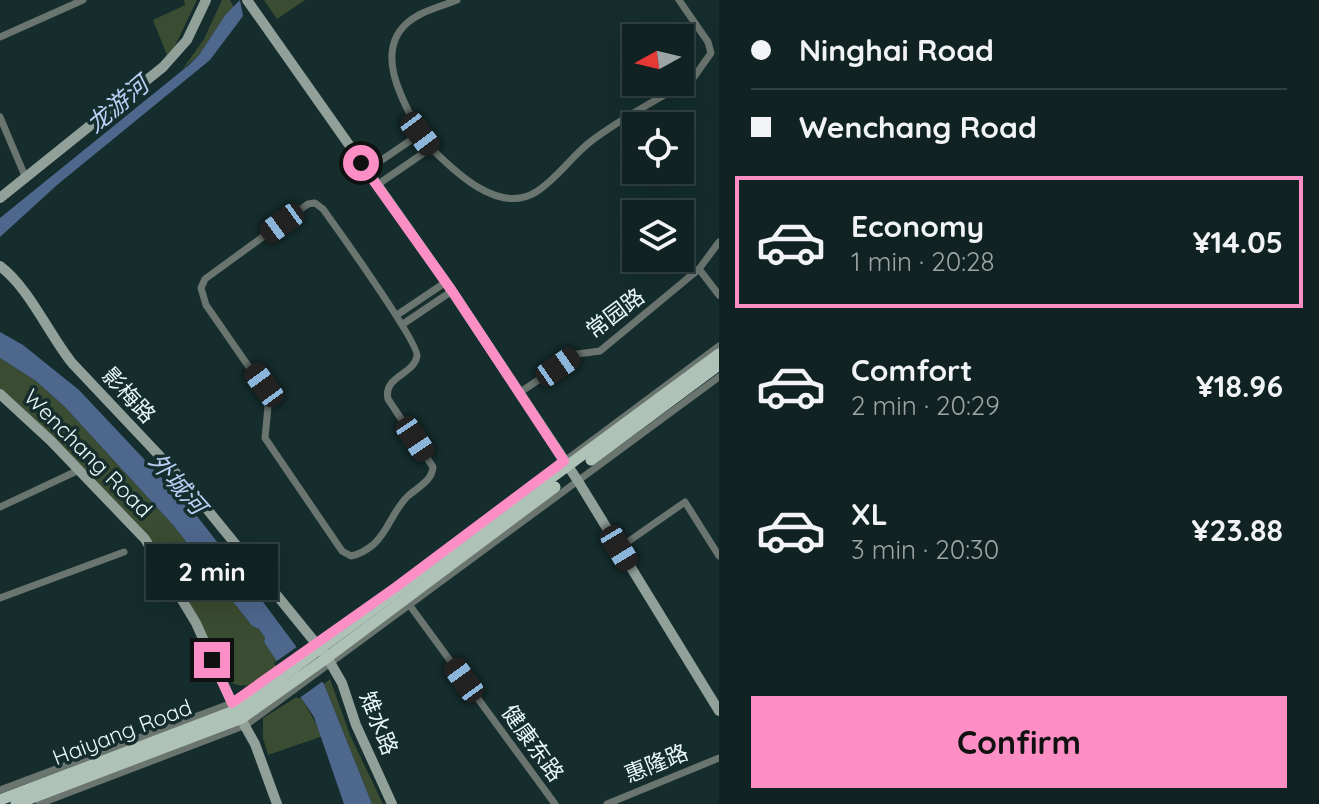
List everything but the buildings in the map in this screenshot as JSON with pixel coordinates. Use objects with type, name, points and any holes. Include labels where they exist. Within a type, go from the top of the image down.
[{"type":"main road","name":"Haiyang Road","points":[[571,471],[719,354]]},
{"type":"main road","name":"Haiyang Road","points":[[0,800],[21,797],[239,714],[719,365]]},
{"type":"street","points":[[0,198],[177,54],[206,0]]},
{"type":"street","points":[[247,0],[449,286],[571,471],[719,711]]},
{"type":"street","points":[[457,0],[423,12],[406,24],[393,43],[394,74],[420,134],[431,148],[469,183],[508,197],[524,197],[537,192],[587,144],[694,77],[711,53],[708,42],[679,0]]},
{"type":"street","points":[[0,37],[80,1]]},
{"type":"street","points":[[0,117],[25,176]]},
{"type":"street","points":[[367,170],[420,134]]},
{"type":"street","points":[[377,185],[431,148]]},
{"type":"street","points":[[315,203],[323,209],[403,324],[417,349],[417,357],[390,383],[386,391],[388,399],[433,467],[433,473],[398,507],[388,528],[373,544],[361,554],[351,556],[342,551],[265,438],[263,429],[269,410],[269,396],[206,305],[201,288],[205,279],[308,204],[315,203]]},
{"type":"street","name":"常园路","points":[[519,393],[577,354],[600,351],[699,269],[719,242]]},
{"type":"street","name":"影梅路","points":[[0,266],[13,276],[72,363],[189,487],[321,656]]},
{"type":"street","points":[[699,269],[719,295]]},
{"type":"street","points":[[397,315],[449,286]]},
{"type":"street","points":[[403,324],[449,286]]},
{"type":"street","points":[[39,804],[239,714],[571,471],[719,346]]},
{"type":"street","points":[[571,471],[719,377]]},
{"type":"street","name":"Wenchang Road","points":[[0,394],[145,539],[196,623],[277,804]]},
{"type":"street","points":[[0,507],[79,470]]},
{"type":"street","points":[[619,548],[685,502],[719,556]]},
{"type":"street","points":[[0,598],[124,552]]},
{"type":"street","name":"健康东路","points":[[403,596],[555,804]]},
{"type":"street","name":"雉水路","points":[[321,656],[392,804]]},
{"type":"street","name":"惠隆路","points":[[607,804],[719,758]]},
{"type":"street","points":[[0,790],[21,797]]},
{"type":"green space","points":[[184,0],[197,0],[174,48],[167,55],[153,20],[185,5]]},
{"type":"green space","points":[[222,0],[230,0],[234,8],[226,14],[199,55],[182,70],[204,39]]},
{"type":"green space","points":[[264,0],[305,0],[277,19]]},
{"type":"green space","points":[[0,358],[36,381],[65,407],[173,525],[252,626],[259,629],[264,642],[277,659],[277,667],[252,684],[238,685],[224,677],[178,578],[158,551],[0,389]]},
{"type":"green space","points":[[330,679],[350,735],[383,804],[372,804],[324,684]]},
{"type":"green space","points":[[300,695],[323,736],[268,755],[263,738],[263,718]]},
{"type":"water","name":"龙游河","points":[[240,0],[243,16],[210,60],[57,185],[0,237],[0,218],[189,65]]},
{"type":"water","points":[[0,332],[23,345],[79,390],[193,511],[324,684],[372,804],[344,804],[314,717],[264,642],[259,629],[252,626],[173,525],[65,407],[36,381],[0,358]]},
{"type":"pier","points":[[301,644],[326,679],[298,699],[274,663]]},
{"type":"route","points":[[212,660],[232,703],[396,587],[564,461],[452,291],[361,163]]},
{"type":"water label","name":"外城河","points":[[178,483]]}]
